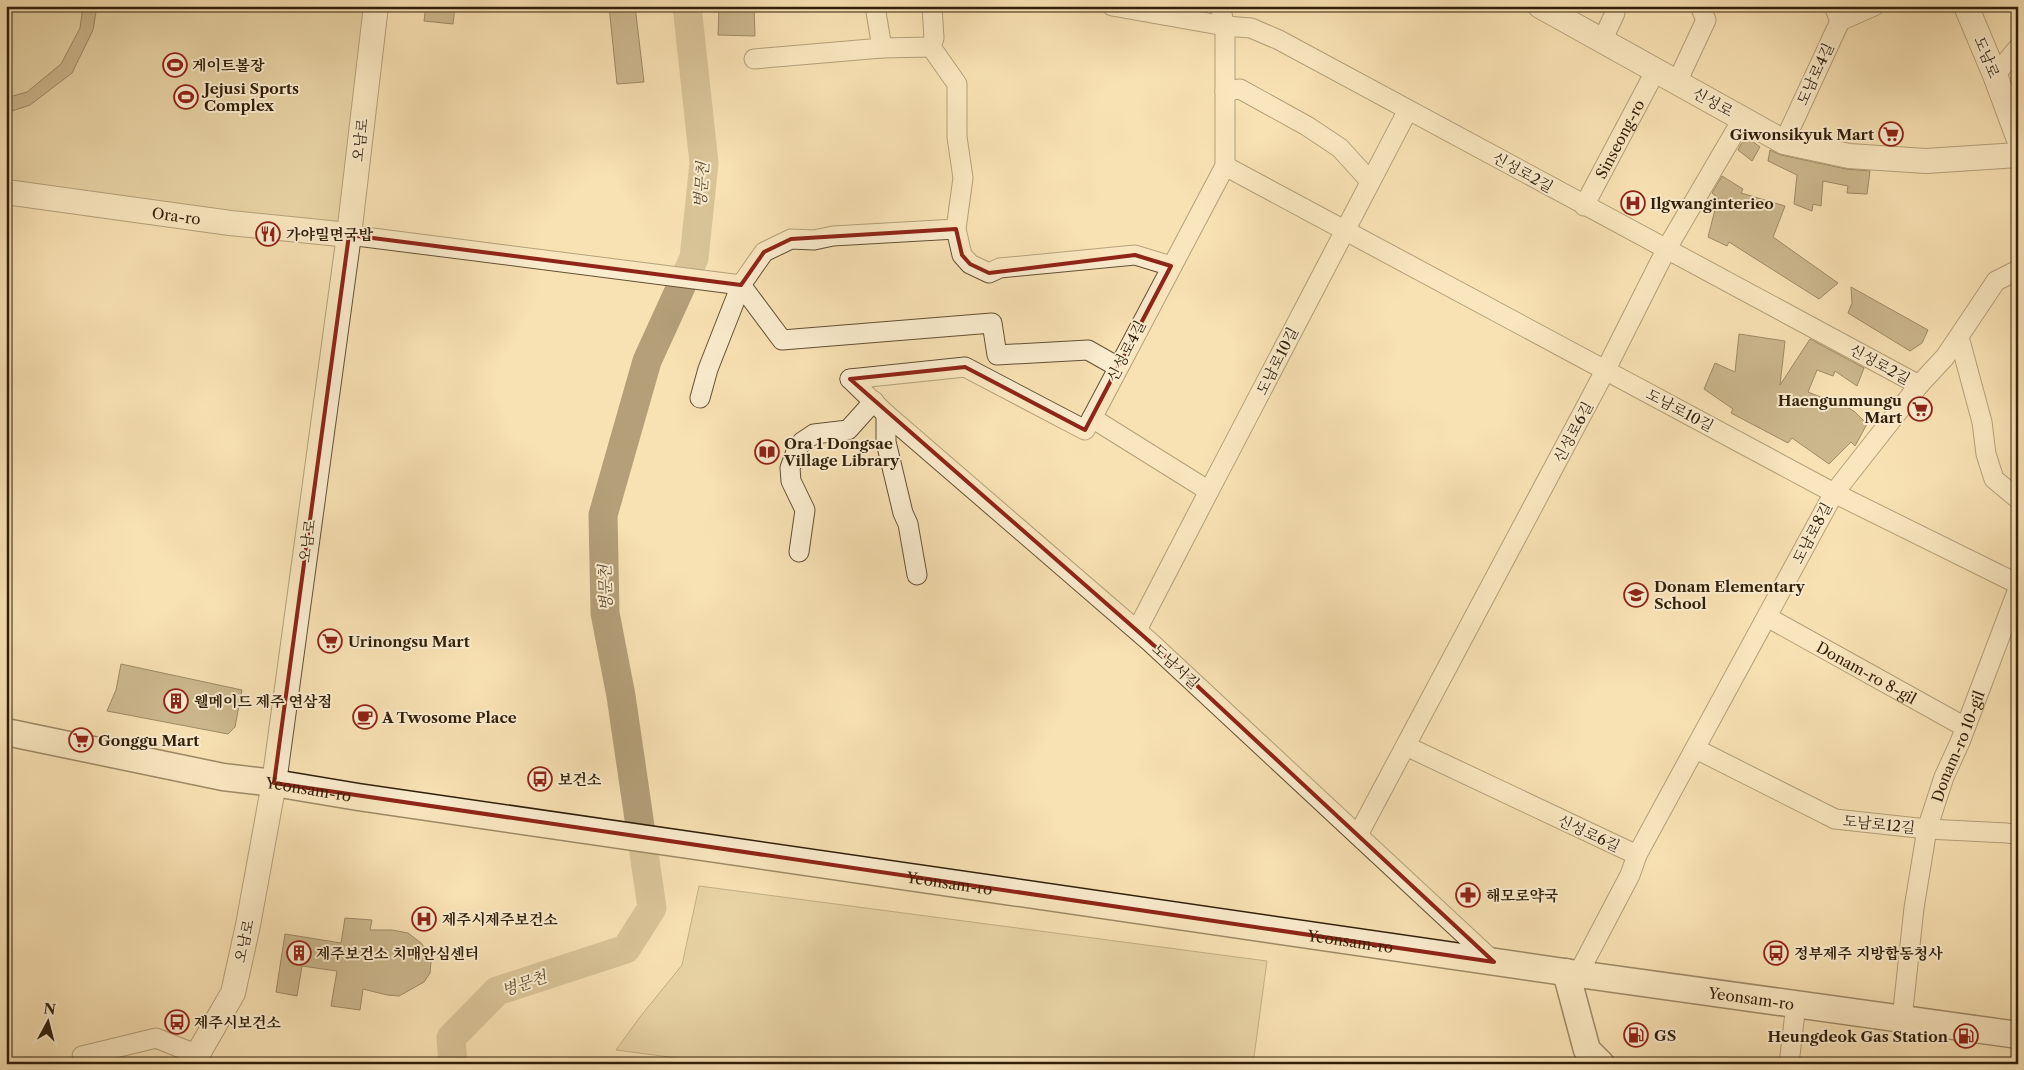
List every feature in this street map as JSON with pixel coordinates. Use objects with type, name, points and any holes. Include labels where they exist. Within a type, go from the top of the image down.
[{"type":"main road","name":"Yeonsam-ro","points":[[6,732],[223,777],[1494,962],[2018,1035]]},
{"type":"main road","points":[[1572,973],[1587,1050],[1601,1064]]},
{"type":"street","name":"오남로","points":[[195,1059],[233,993],[248,925],[274,783],[349,236],[376,6]]},
{"type":"street","points":[[875,6],[882,48]]},
{"type":"street","points":[[932,6],[934,38],[932,47],[958,84],[957,137],[962,178],[956,229],[962,255],[970,264],[989,273],[1000,268],[1135,255],[1171,266]]},
{"type":"street","name":"신성로2길","points":[[1112,6],[1225,26],[1251,28],[1280,40],[1584,206],[1667,248],[1919,385]]},
{"type":"street","name":"신성로4길","points":[[1092,418],[1225,166],[1225,26],[1220,6]]},
{"type":"street","name":"신성로","points":[[1540,6],[1784,142],[1850,156],[1926,161],[2018,155]]},
{"type":"street","points":[[1602,41],[1615,13],[1613,6]]},
{"type":"street","points":[[1678,82],[1706,20],[1700,6]]},
{"type":"street","points":[[1837,14],[1874,6]]},
{"type":"street","name":"도남로","points":[[1966,6],[2018,137]]},
{"type":"street","name":"도남로4길","points":[[1784,142],[1837,14]]},
{"type":"street","points":[[754,59],[882,48],[932,47]]},
{"type":"street","points":[[1995,75],[2018,48]]},
{"type":"street","name":"Sinseong-ro","points":[[1584,206],[1656,70]]},
{"type":"street","points":[[1225,91],[1240,89],[1306,126],[1340,148],[1370,181]]},
{"type":"street","name":"도남로10길","points":[[1209,491],[1408,110]]},
{"type":"street","name":"신성로6길","points":[[1358,834],[1605,371],[1667,248],[1743,118]]},
{"type":"street","name":"도남로10길","points":[[1225,166],[1834,493],[2018,584]]},
{"type":"street","name":"Ora-ro","points":[[13,197],[349,236]]},
{"type":"street","points":[[700,398],[708,369],[741,285],[764,252],[791,239],[814,240],[833,236],[956,229]]},
{"type":"street","points":[[349,236],[741,285],[782,340],[992,323],[997,355],[1088,350],[1118,367]]},
{"type":"street","name":"도남로8길","points":[[1572,973],[1630,875],[1637,855],[1834,493],[1919,385],[1945,357],[1996,281],[2018,270]]},
{"type":"street","points":[[1959,336],[1982,422],[1986,454],[1994,479],[2018,499]]},
{"type":"street","name":"도남서길","points":[[1092,418],[1085,430],[965,367],[850,380],[1137,630],[1494,962]]},
{"type":"street","points":[[799,552],[805,510],[791,481],[790,468],[797,449],[802,442],[814,434],[848,430],[880,408],[903,513],[908,524],[917,575]]},
{"type":"street","points":[[1092,418],[1209,491],[1137,630]]},
{"type":"street","name":"Donam-ro 10-gil","points":[[1902,1019],[1914,908],[1927,829],[1944,777],[2018,589]]},
{"type":"street","name":"Donam-ro 8-gil","points":[[1767,617],[1965,727]]},
{"type":"street","name":"신성로6길","points":[[1406,746],[1637,855]]},
{"type":"street","name":"도남로12길","points":[[1696,749],[1835,819],[1927,829],[2018,835]]},
{"type":"street","points":[[1789,1064],[1796,1004]]},
{"type":"street","points":[[82,1056],[156,1038],[195,1059]]},
{"type":"highlighted area","points":[[956,229],[962,255],[970,264],[989,273],[1135,255],[1171,266],[1085,430],[965,367],[850,379],[1149,641],[1494,962],[274,783],[349,235],[741,285],[764,252],[791,239]]},
{"type":"shaded area","name":"Jejusi Sports Complex","points":[[6,6],[376,6],[349,235],[6,188]]},
{"type":"shaded area","points":[[699,886],[1267,961],[1253,1064],[723,1064],[616,1050],[682,965]]},
{"type":"building","points":[[83,6],[97,6],[93,30],[72,73],[30,105],[6,113],[6,98],[27,92],[61,64],[80,28]]},
{"type":"building","points":[[426,6],[455,6],[453,24],[424,21]]},
{"type":"building","points":[[609,6],[635,6],[644,82],[617,84]]},
{"type":"building","points":[[719,6],[754,6],[755,36],[718,35]]},
{"type":"building","points":[[1748,138],[1760,147],[1752,161],[1738,150],[1741,144]]},
{"type":"building","points":[[1770,150],[1781,155],[1846,169],[1870,171],[1867,194],[1847,193],[1848,186],[1823,181],[1821,206],[1813,204],[1812,211],[1794,204],[1797,175],[1768,161]]},
{"type":"building","points":[[1722,176],[1743,189],[1741,193],[1785,206],[1773,237],[1838,283],[1819,299],[1729,242],[1727,246],[1708,237],[1718,198],[1712,193]]},
{"type":"building","points":[[1851,287],[1928,330],[1922,343],[1910,351],[1848,313],[1852,303]]},
{"type":"building","points":[[1739,334],[1785,341],[1780,385],[1810,339],[1864,368],[1857,386],[1835,371],[1833,376],[1817,370],[1808,392],[1838,404],[1839,402],[1855,412],[1867,424],[1855,446],[1851,442],[1829,464],[1792,438],[1788,443],[1731,413],[1733,409],[1704,389],[1715,363],[1735,372]]},
{"type":"building","name":"웰메이드 제주 연삼점","points":[[121,664],[242,690],[235,727],[228,734],[107,711],[116,690]]},
{"type":"building","points":[[345,918],[372,920],[370,930],[392,930],[408,933],[421,943],[427,951],[431,962],[430,973],[424,982],[399,996],[363,989],[360,1010],[331,1006],[337,971],[302,966],[297,996],[276,992],[285,934],[341,943]]},
{"type":"waterway","name":"병문천","points":[[453,1064],[451,1038],[497,991],[626,949],[652,908],[621,696],[605,613],[603,515],[647,361],[694,258],[704,163],[687,6]]},
{"type":"place","name":"게이트볼장","points":[[175,65]]},
{"type":"place","name":"Jejusi Sports Complex","points":[[186,97]]},
{"type":"place","name":"Giwonsikyuk Mart","points":[[1891,134]]},
{"type":"place","name":"Ilgwanginterieo","points":[[1633,203]]},
{"type":"place","name":"가야밀면국밥","points":[[268,234]]},
{"type":"place","name":"Haengunmungu Mart","points":[[1920,409]]},
{"type":"place","name":"Ora 1 Dongsae Village Library","points":[[767,452]]},
{"type":"place","name":"Donam Elementary School","points":[[1636,595]]},
{"type":"place","name":"Urinongsu Mart","points":[[330,641]]},
{"type":"place","name":"웰메이드 제주 연삼점","points":[[176,701]]},
{"type":"place","name":"A Twosome Place","points":[[365,717]]},
{"type":"place","name":"Gonggu Mart","points":[[81,740]]},
{"type":"place","name":"보건소","points":[[540,779]]},
{"type":"place","name":"해모로약국","points":[[1468,895]]},
{"type":"place","name":"제주시제주보건소","points":[[424,919]]},
{"type":"place","name":"제주보건소 치매안심센터","points":[[299,953]]},
{"type":"place","name":"정부제주 지방합동청사","points":[[1776,953]]},
{"type":"place","name":"제주시보건소","points":[[177,1022]]},
{"type":"place","name":"GS","points":[[1636,1035]]},
{"type":"place","name":"Heungdeok Gas Station","points":[[1966,1036]]}]
